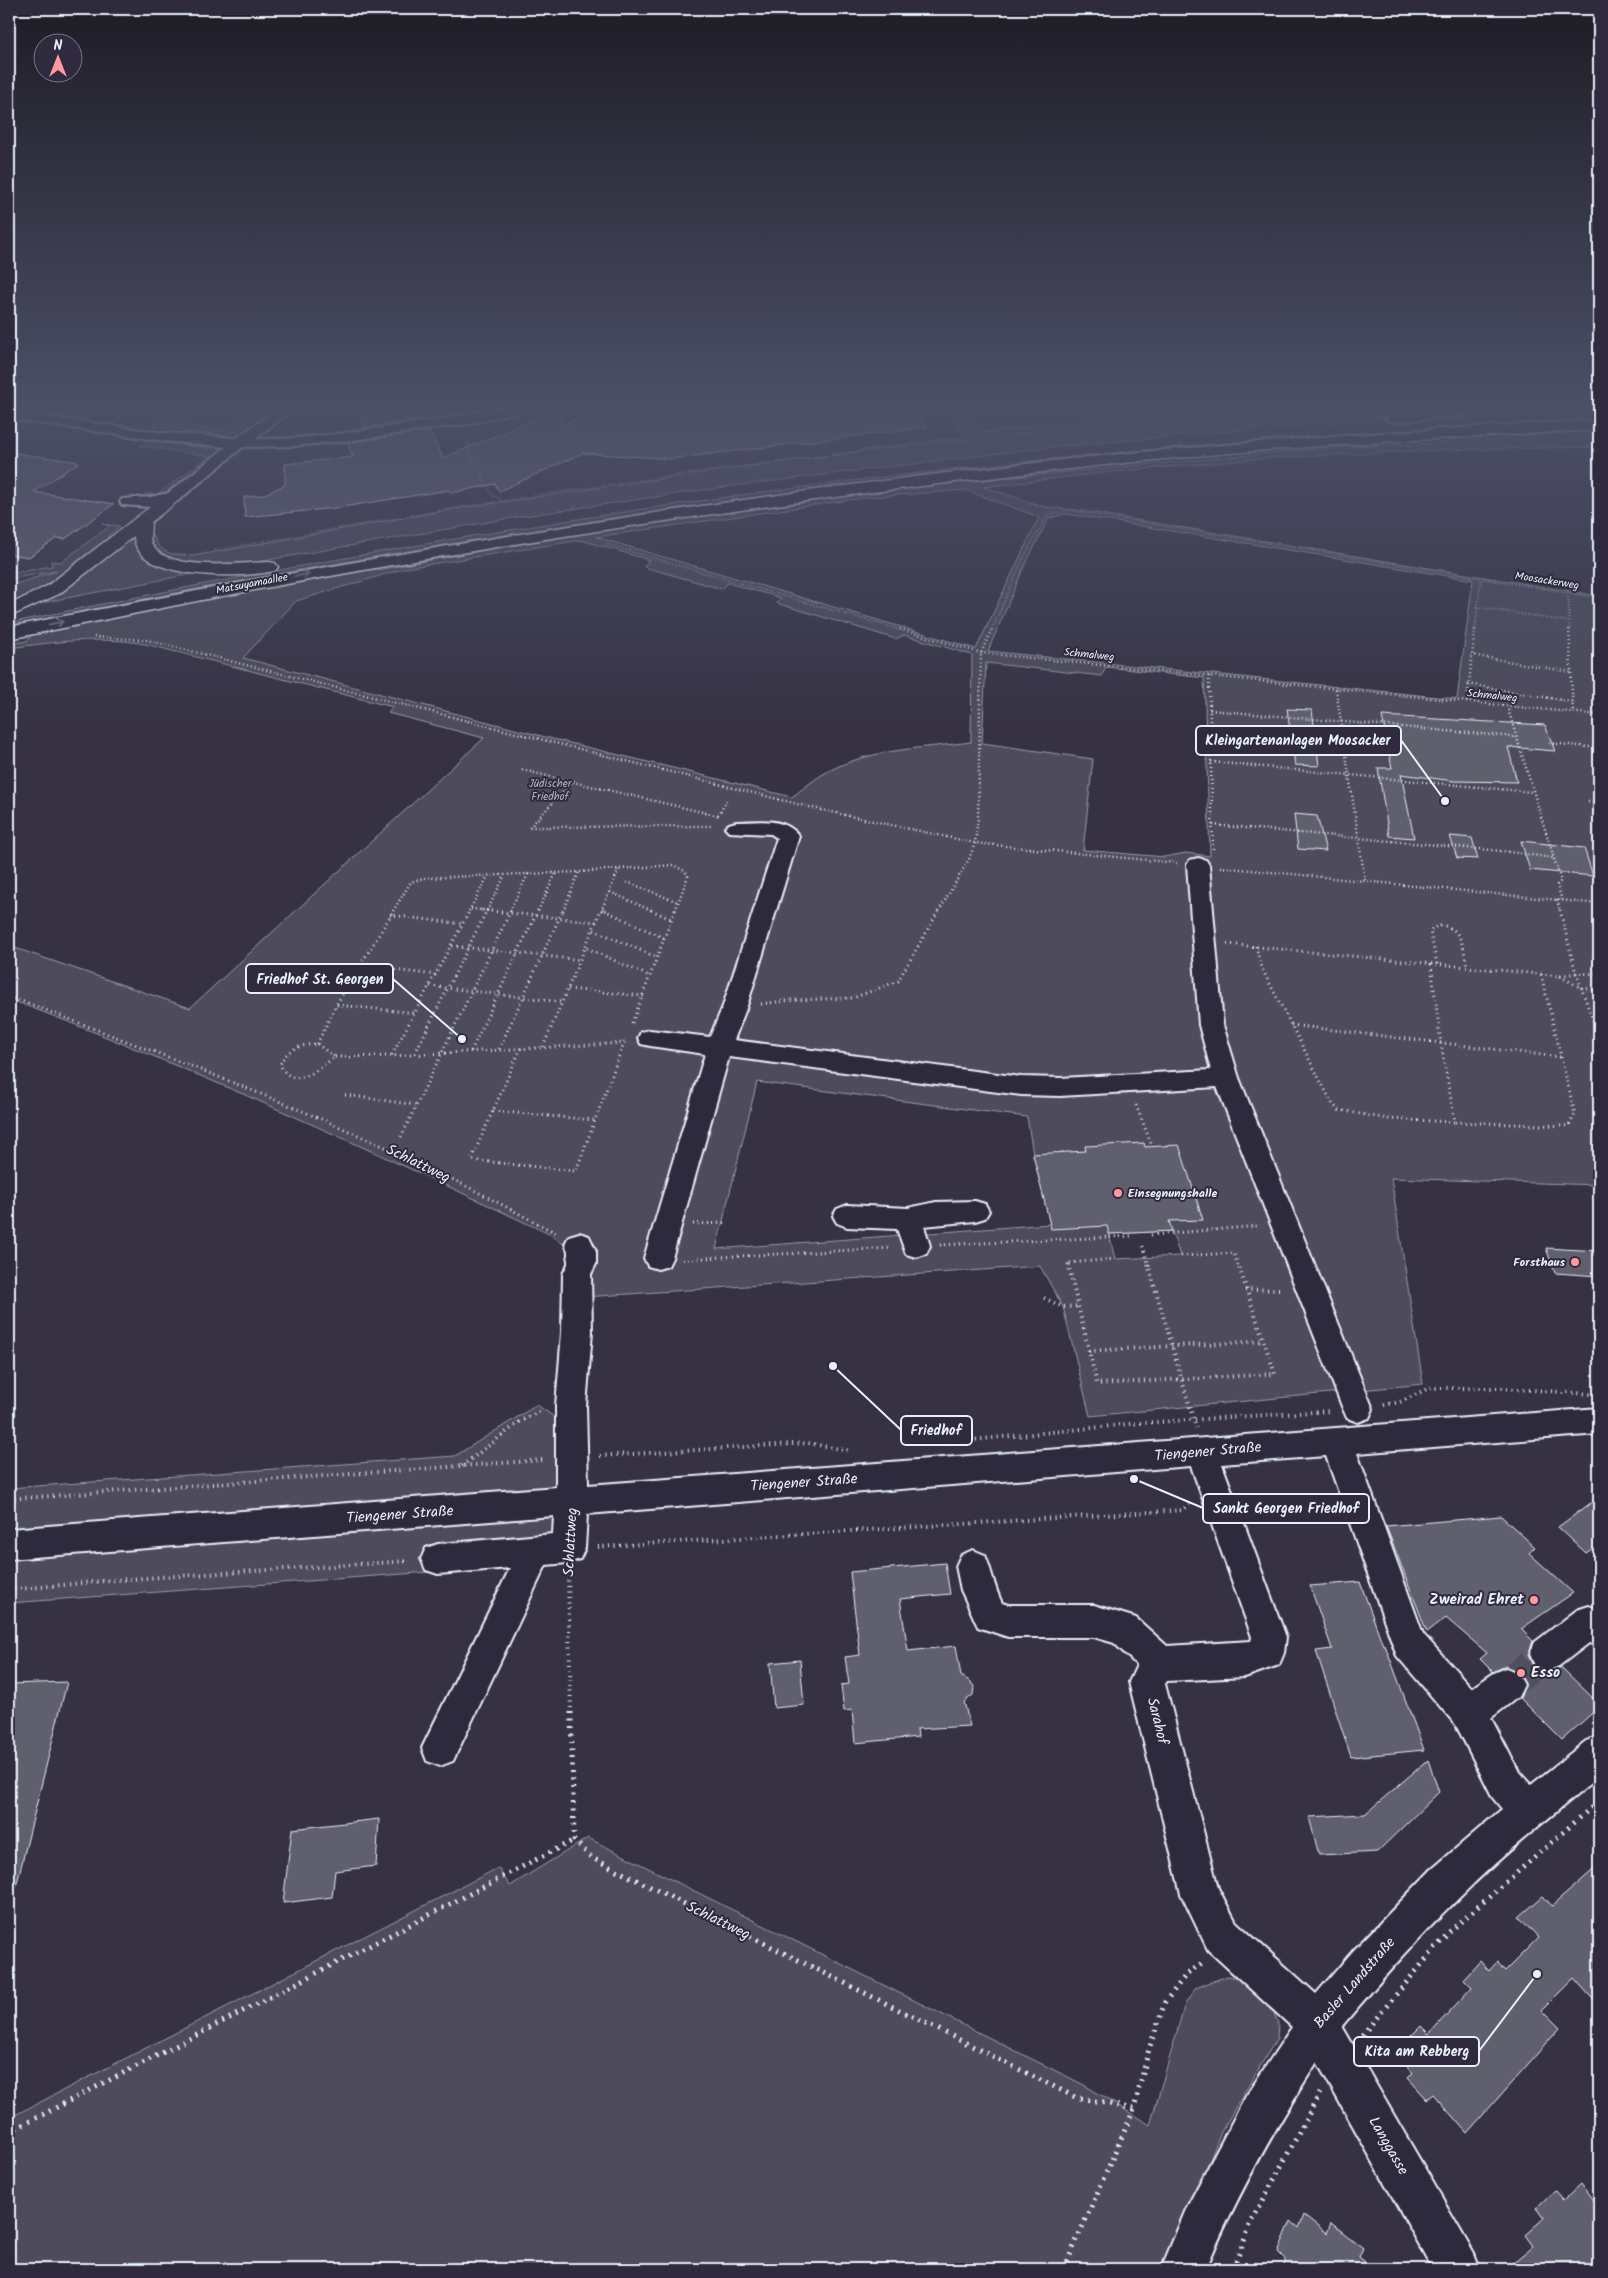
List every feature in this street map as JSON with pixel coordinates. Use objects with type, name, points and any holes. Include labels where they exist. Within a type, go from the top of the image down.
[{"type":"highway","points":[[9,612],[53,590],[152,514]]},
{"type":"highway","name":"Matsuyamaallee","points":[[9,620],[273,567],[591,514]]},
{"type":"highway","name":"Matsuyamaallee","points":[[9,633],[242,585],[549,532],[671,514]]},
{"type":"highway","points":[[143,521],[142,536],[144,546],[150,554],[162,561],[195,568],[273,567]]},
{"type":"street","points":[[658,1258],[719,1047],[735,1006],[788,836],[775,828],[730,823]]},
{"type":"street","points":[[1206,866],[1211,1025],[1226,1078],[1358,1409]]},
{"type":"street","points":[[636,1034],[719,1047],[1098,1095],[1128,1084],[1226,1078]]},
{"type":"street","points":[[847,1216],[908,1219],[936,1213],[975,1211]]},
{"type":"street","points":[[908,1219],[916,1246]]},
{"type":"street","name":"Schlattweg","points":[[568,1548],[572,1502],[571,1406],[577,1332],[578,1274],[582,1264],[582,1251],[579,1244]]},
{"type":"street","name":"Tiengener Straße","points":[[9,1544],[572,1502],[1599,1421]]},
{"type":"street","points":[[1337,1442],[1409,1644],[1470,1712],[1506,1784],[1528,1811]]},
{"type":"street","points":[[973,1566],[978,1590],[990,1614],[1008,1621],[1094,1621],[1124,1630],[1160,1663],[1244,1660],[1267,1653],[1269,1637],[1202,1452]]},
{"type":"street","points":[[438,1559],[568,1548]]},
{"type":"street","points":[[440,1748],[535,1552]]},
{"type":"street","points":[[1547,1654],[1589,1622],[1599,1630]]},
{"type":"street","name":"Sarahof","points":[[1160,1663],[1157,1664],[1147,1682],[1200,1894],[1222,1936],[1318,2023]]},
{"type":"street","points":[[1470,1712],[1506,1685]]},
{"type":"street","name":"Basler Landstraße","points":[[1184,2269],[1203,2223],[1261,2111],[1318,2023],[1368,1965],[1446,1884],[1528,1811],[1599,1754]]},
{"type":"street","name":"Langgasse","points":[[1318,2023],[1458,2269]]},
{"type":"path","points":[[209,551],[422,514]]},
{"type":"path","name":"Moosackerweg","points":[[981,652],[1022,561],[1048,514]]},
{"type":"path","name":"Moosackerweg","points":[[1092,514],[1599,598]]},
{"type":"path","name":"Schmalweg","points":[[600,542],[981,652],[1599,715]]},
{"type":"path","points":[[1467,702],[1481,579]]},
{"type":"path","points":[[1568,594],[1574,713]]},
{"type":"path","points":[[1478,607],[1569,622]]},
{"type":"path","points":[[88,637],[147,640],[813,808],[975,843],[1154,861]]},
{"type":"path","points":[[735,1006],[792,1000],[853,998],[898,981],[969,859],[975,843],[978,819],[981,652]]},
{"type":"path","points":[[1471,655],[1571,672]]},
{"type":"path","points":[[1209,676],[1213,825],[1206,866],[1599,904]]},
{"type":"path","points":[[1468,684],[1573,702]]},
{"type":"path","points":[[1336,689],[1365,881]]},
{"type":"path","points":[[1507,706],[1514,737],[1561,882],[1556,885],[1562,900]]},
{"type":"path","points":[[1210,710],[1514,737]]},
{"type":"path","points":[[1549,743],[1599,748]]},
{"type":"path","points":[[1211,762],[1532,792]]},
{"type":"path","points":[[522,770],[574,780],[730,823]]},
{"type":"path","points":[[574,780],[530,827],[730,823]]},
{"type":"path","points":[[728,800],[730,823]]},
{"type":"path","points":[[1588,802],[1599,803]]},
{"type":"path","points":[[1213,825],[1502,851],[1553,858]]},
{"type":"path","points":[[317,1044],[336,1005],[410,882],[424,878],[579,872],[663,865],[673,865],[680,868],[688,876],[649,976],[636,1034],[624,1043],[576,1171],[471,1160],[521,1048]]},
{"type":"path","points":[[543,1047],[587,948],[619,869]]},
{"type":"path","points":[[499,1049],[560,918],[579,872]]},
{"type":"path","points":[[471,1051],[516,953],[556,873]]},
{"type":"path","points":[[401,1137],[528,874]]},
{"type":"path","points":[[414,1054],[505,875]]},
{"type":"path","points":[[392,1056],[488,876]]},
{"type":"path","points":[[627,882],[678,902]]},
{"type":"path","points":[[610,892],[671,919]]},
{"type":"path","points":[[1557,900],[1576,973],[1599,1037]]},
{"type":"path","points":[[471,909],[597,922]]},
{"type":"path","points":[[602,910],[664,938]]},
{"type":"path","points":[[390,915],[463,924]]},
{"type":"path","points":[[1436,964],[1430,931],[1437,926],[1442,926],[1452,928],[1459,933],[1467,967]]},
{"type":"path","points":[[594,930],[656,957]]},
{"type":"path","points":[[1226,944],[1560,976],[1576,973],[1599,974]]},
{"type":"path","points":[[452,946],[581,960]]},
{"type":"path","points":[[1256,946],[1261,967],[1334,1105],[1339,1110],[1349,1114],[1388,1119],[1569,1126],[1575,1114],[1541,974]]},
{"type":"path","points":[[587,948],[649,976]]},
{"type":"path","points":[[1431,964],[1441,1044],[1455,1122]]},
{"type":"path","points":[[360,966],[436,975]]},
{"type":"path","points":[[1560,976],[1581,988],[1599,990]]},
{"type":"path","points":[[430,986],[562,1002]]},
{"type":"path","points":[[568,989],[644,996]]},
{"type":"path","name":"Schlattweg","points":[[9,996],[244,1087],[412,1159],[579,1244]]},
{"type":"path","points":[[336,1005],[416,1013]]},
{"type":"path","points":[[1291,1025],[1560,1057]]},
{"type":"path","points":[[335,1057],[321,1070],[307,1076],[292,1076],[282,1070],[281,1061],[288,1052],[301,1045],[317,1044],[335,1057],[392,1056],[624,1043],[636,1034]]},
{"type":"path","points":[[1128,1084],[1152,1146]]},
{"type":"path","points":[[345,1095],[417,1105]]},
{"type":"path","points":[[492,1111],[594,1120]]},
{"type":"path","points":[[669,1225],[727,1223]]},
{"type":"path","points":[[1151,1235],[1284,1223]]},
{"type":"path","points":[[1143,1246],[1202,1452]]},
{"type":"path","points":[[1115,1259],[1068,1263],[1097,1384],[1275,1374],[1234,1253],[1181,1256]]},
{"type":"path","points":[[1245,1290],[1309,1288]]},
{"type":"path","points":[[1044,1298],[1063,1307],[1078,1306]]},
{"type":"path","points":[[1089,1350],[1264,1341]]},
{"type":"path","points":[[462,1466],[522,1420],[546,1409],[571,1406]]},
{"type":"path","points":[[934,1444],[1141,1423]]},
{"type":"path","points":[[9,1499],[572,1458],[808,1443],[855,1452]]},
{"type":"path","points":[[568,1548],[1183,1510],[1214,1484]]},
{"type":"path","name":"Schlattweg","points":[[568,1548],[574,1840],[592,1858],[1076,2097],[1134,2109]]},
{"type":"path","points":[[9,1590],[124,1579],[438,1559]]},
{"type":"path","points":[[1233,2269],[1251,2223],[1311,2106],[1340,2062],[1449,1932],[1599,1801]]},
{"type":"path","points":[[9,2132],[574,1840]]},
{"type":"path","points":[[1064,2269],[1134,2109],[1149,2049],[1165,2002],[1185,1976],[1208,1959],[1236,1949]]},
{"type":"green space","points":[[423,514],[535,514],[244,564],[9,609],[9,586],[57,571],[9,579],[9,570],[17,572],[52,566],[51,561],[61,562],[110,526],[102,524],[120,526],[107,537],[129,539],[152,536],[161,548],[169,553],[193,556]]},
{"type":"green space","points":[[610,514],[638,514],[306,569],[157,596],[9,626],[9,623],[294,567]]},
{"type":"green space","name":"Jüdischer Friedhof","points":[[713,514],[751,514],[596,537],[976,649],[1039,517],[1032,514],[1066,514],[1049,518],[1023,569],[988,651],[1457,699],[1473,580],[1069,514],[1102,514],[1599,596],[1599,1126],[1597,1126],[1599,1132],[1599,1185],[1391,1178],[1423,1384],[1090,1416],[1063,1307],[1040,1266],[584,1297],[590,1239],[587,1233],[569,1248],[551,1235],[283,1111],[147,1053],[9,999],[9,946],[190,1008],[484,738],[388,713],[393,707],[145,644],[94,640],[9,648],[9,644],[27,641],[32,634],[345,571],[384,569],[558,536]],"holes":[[[581,540],[649,560],[644,567],[722,589],[728,583],[781,598],[776,603],[896,639],[904,635],[972,655],[971,742],[894,751],[856,760],[820,776],[792,797],[549,738],[243,658],[296,601],[406,568]],[[986,663],[1102,676],[1106,667],[1204,678],[1210,856],[1186,853],[1164,857],[1083,850],[1093,759],[982,743]],[[757,1082],[1027,1117],[1033,1154],[1050,1224],[716,1249]],[[1172,1231],[1180,1256],[1115,1259],[1109,1234]]]},
{"type":"green space","points":[[537,1405],[557,1419],[558,1448],[552,1563],[9,1603],[9,1488],[455,1456]]},
{"type":"green space","points":[[588,1838],[1084,2085],[1150,2125],[1185,2004],[1196,1988],[1228,1976],[1242,1979],[1273,2009],[1278,2024],[1277,2038],[1221,2132],[1166,2269],[9,2269],[9,2118],[498,1868],[510,1886]]},
{"type":"building","points":[[9,514],[100,514],[65,539],[57,538],[29,557],[9,554]]},
{"type":"building","points":[[245,514],[272,514],[245,517]]},
{"type":"building","points":[[1287,709],[1312,710],[1319,766],[1295,765]]},
{"type":"building","points":[[1382,716],[1545,725],[1555,751],[1508,747],[1517,782],[1454,781],[1401,774],[1414,838],[1389,836],[1378,768],[1392,768]]},
{"type":"building","points":[[1294,814],[1317,816],[1326,851],[1298,849]]},
{"type":"building","points":[[1450,836],[1472,838],[1478,859],[1457,858]]},
{"type":"building","points":[[1521,841],[1584,848],[1593,876],[1530,870]]},
{"type":"building","name":"Einsegnungshalle","points":[[1144,1143],[1145,1147],[1179,1145],[1203,1220],[1169,1221],[1172,1231],[1109,1234],[1107,1226],[1051,1229],[1033,1154],[1086,1151],[1085,1146]]},
{"type":"building","name":"Forsthaus","points":[[1546,1248],[1599,1251],[1599,1276],[1555,1273]]},
{"type":"building","points":[[1599,1497],[1599,1544],[1586,1553],[1558,1527]]},
{"type":"building","points":[[1501,1516],[1535,1547],[1529,1553],[1573,1593],[1521,1629],[1533,1641],[1528,1655],[1534,1668],[1548,1673],[1561,1667],[1599,1704],[1599,1707],[1562,1740],[1520,1698],[1526,1684],[1519,1671],[1505,1666],[1493,1672],[1480,1659],[1487,1653],[1446,1618],[1427,1632],[1386,1526]]},
{"type":"building","points":[[945,1563],[950,1594],[900,1599],[908,1651],[956,1646],[961,1676],[974,1686],[973,1695],[964,1702],[970,1726],[917,1729],[918,1737],[855,1743],[852,1710],[844,1711],[841,1685],[849,1684],[845,1657],[860,1655],[850,1572]]},
{"type":"building","points":[[1360,1582],[1424,1750],[1351,1757],[1316,1651],[1332,1649],[1310,1586]]},
{"type":"building","points":[[800,1660],[804,1705],[774,1708],[770,1663]]},
{"type":"building","points":[[67,1682],[16,1887],[9,1886],[9,1684]]},
{"type":"building","points":[[1428,1760],[1439,1792],[1377,1852],[1319,1855],[1309,1817],[1365,1814]]},
{"type":"building","points":[[379,1819],[376,1866],[335,1871],[332,1897],[283,1903],[292,1829]]},
{"type":"building","points":[[1599,1865],[1599,2006],[1574,1978],[1542,2010],[1560,2028],[1467,2133],[1433,2094],[1427,2099],[1408,2078],[1413,2073],[1403,2061],[1412,2051],[1405,2042],[1421,2026],[1429,2034],[1472,1987],[1464,1979],[1480,1961],[1489,1971],[1497,1962],[1505,1971],[1538,1938],[1519,1917],[1543,1896],[1552,1906]]},
{"type":"building","points":[[1580,2185],[1599,2210],[1599,2269],[1505,2269],[1533,2246],[1525,2235],[1544,2218],[1537,2207],[1555,2190],[1564,2200]]},
{"type":"building","points":[[1304,2215],[1327,2233],[1331,2223],[1363,2248],[1359,2257],[1374,2269],[1282,2269],[1286,2260],[1278,2252],[1291,2221],[1299,2228]]},
{"type":"tunnel","points":[[1506,1685],[1547,1654]]},
{"type":"place","name":"Kleingartenanlagen Moosacker","points":[[1445,801]]},
{"type":"place","name":"Friedhof St. Georgen","points":[[462,1039]]},
{"type":"place","name":"Einsegnungshalle","points":[[1118,1193]]},
{"type":"place","name":"Forsthaus","points":[[1575,1262]]},
{"type":"place","name":"Friedhof","points":[[833,1366]]},
{"type":"place","name":"Sankt Georgen Friedhof","points":[[1134,1479]]},
{"type":"place","name":"Zweirad Ehret","points":[[1534,1600]]},
{"type":"place","name":"Esso","points":[[1521,1673]]},
{"type":"place","name":"Kita am Rebberg","points":[[1537,1974]]}]
